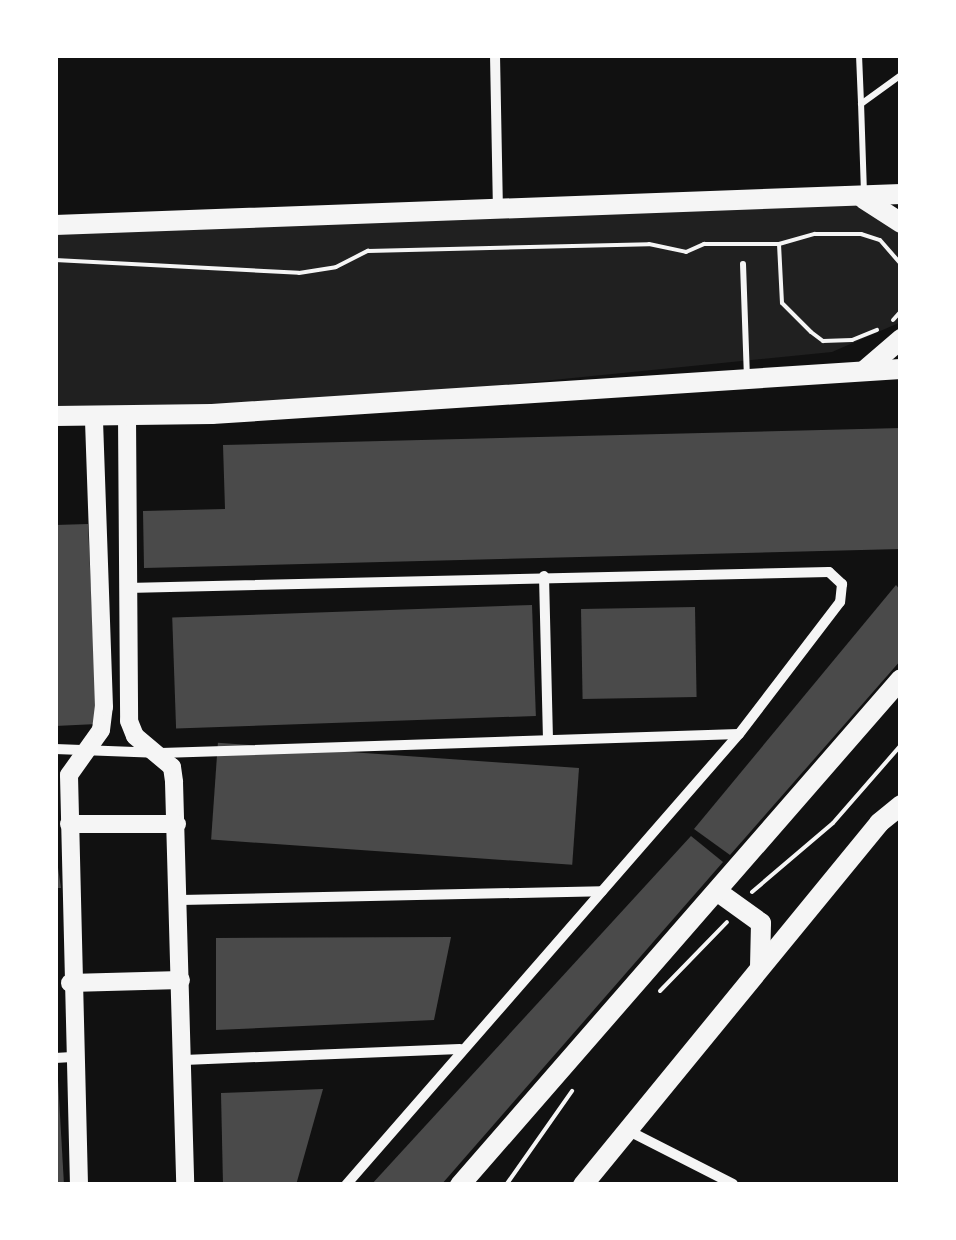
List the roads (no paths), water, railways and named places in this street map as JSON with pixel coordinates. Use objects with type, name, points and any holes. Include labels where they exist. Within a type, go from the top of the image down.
[{"type":"main road","points":[[55,225],[498,207],[864,199],[901,194]]},
{"type":"main road","points":[[864,199],[901,223]]},
{"type":"main road","points":[[866,368],[901,339]]},
{"type":"main road","points":[[55,416],[127,416],[901,368]]},
{"type":"main road","points":[[460,1185],[901,679]]},
{"type":"main road","points":[[582,1185],[760,968],[901,805]]},
{"type":"main road","points":[[718,892],[761,923],[760,968]]},
{"type":"street","points":[[496,55],[498,207]]},
{"type":"street","points":[[127,416],[129,721],[134,736],[161,752],[172,767],[180,900],[185,1185]]},
{"type":"street","points":[[79,1185],[64,1058],[70,983],[62,901],[70,824],[69,775],[88,749],[104,707],[94,417]]},
{"type":"street","points":[[127,588],[829,572],[842,584],[840,602],[739,734],[346,1185]]},
{"type":"street","points":[[544,576],[548,740]]},
{"type":"street","points":[[55,750],[161,752],[739,734]]},
{"type":"street","points":[[70,824],[177,824]]},
{"type":"street","points":[[180,900],[602,890]]},
{"type":"street","points":[[70,983],[181,980]]},
{"type":"street","points":[[184,1060],[460,1050]]},
{"type":"street","points":[[627,1130],[733,1184]]},
{"type":"lane","points":[[858,55],[864,199]]},
{"type":"lane","points":[[861,104],[901,74]]},
{"type":"lane","points":[[743,264],[747,378]]}]
